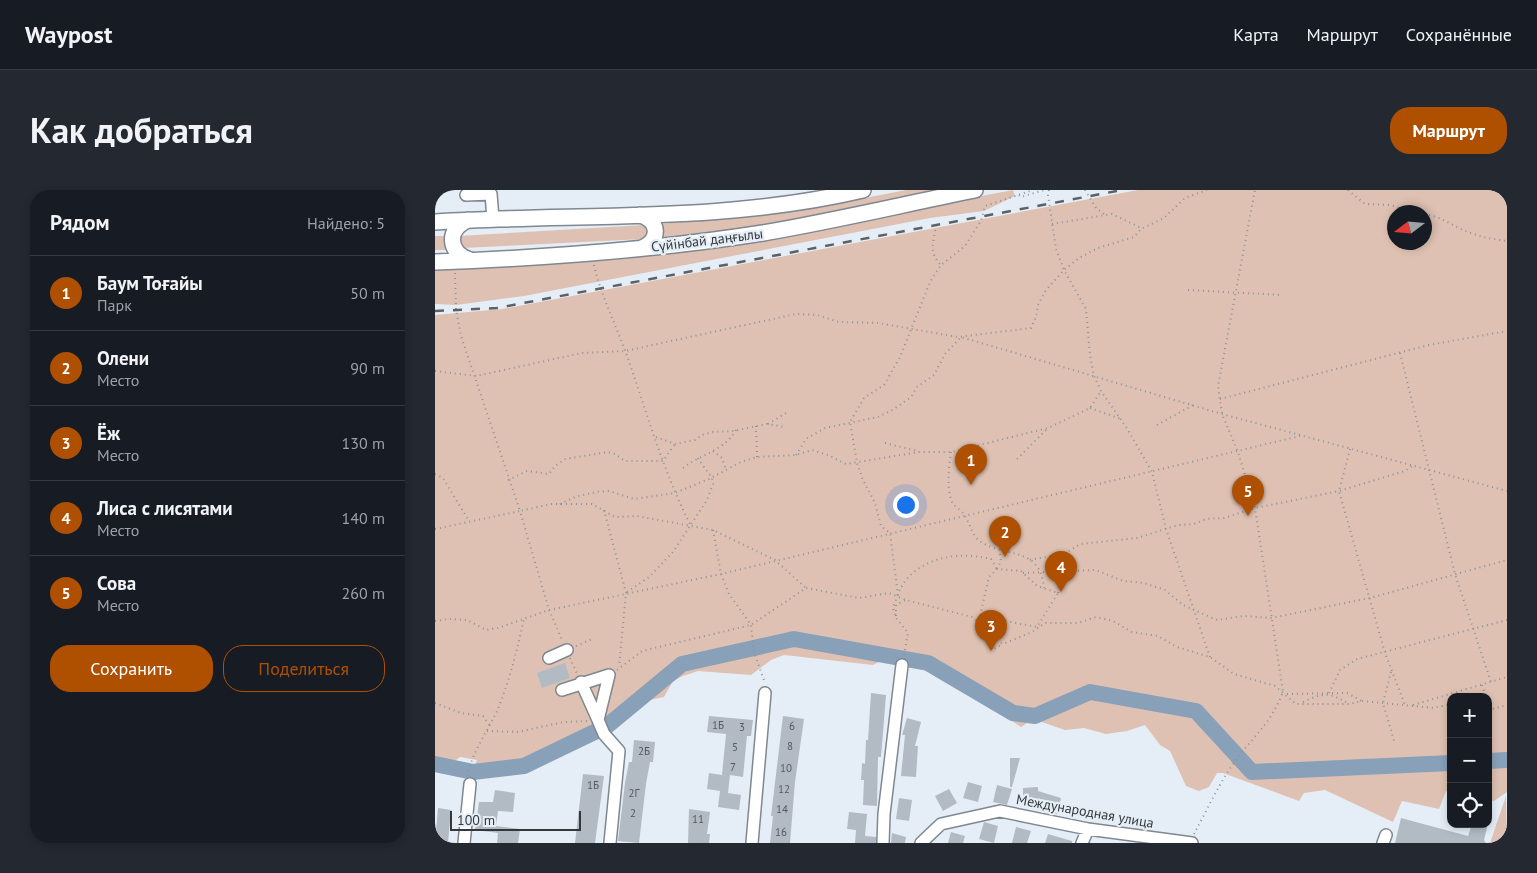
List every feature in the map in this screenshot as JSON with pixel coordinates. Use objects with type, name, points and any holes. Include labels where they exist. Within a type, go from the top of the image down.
[{"type":"main road","name":"Сүйінбай даңғылы","points":[[435,222],[689,214],[760,208],[863,190]]},
{"type":"main road","name":"Сүйінбай даңғылы","points":[[435,262],[642,248],[765,232],[975,190]]},
{"type":"main road","points":[[640,215],[648,217],[656,230],[655,238],[650,245],[642,248]]},
{"type":"main road","points":[[468,220],[459,224],[453,231],[451,241],[454,250],[461,257],[470,260]]},
{"type":"street","points":[[466,195],[491,194],[493,219]]},
{"type":"street","points":[[549,658],[567,650]]},
{"type":"street","points":[[883,843],[884,814],[902,665]]},
{"type":"street","points":[[562,690],[614,672]]},
{"type":"street","points":[[597,720],[614,672]]},
{"type":"street","points":[[581,682],[604,734],[619,752],[611,843]]},
{"type":"street","points":[[752,843],[765,693]]},
{"type":"street","points":[[464,843],[469,780]]},
{"type":"street","name":"Международная улица","points":[[921,843],[941,824],[1000,811],[1088,829],[1191,843]]},
{"type":"street","points":[[1082,843],[1088,829]]},
{"type":"path","points":[[898,595],[890,533],[881,526],[875,502],[863,480],[857,463],[850,422],[864,398],[884,385],[912,329],[919,306],[941,265],[965,246],[981,221],[985,206],[1033,190]]},
{"type":"path","points":[[1019,195],[1021,197],[1044,190]]},
{"type":"path","points":[[1049,190],[1056,249],[1064,270],[1086,308],[1090,355],[1095,376],[1101,391],[1121,419],[1152,472],[1166,529],[1210,657]]},
{"type":"path","points":[[1085,190],[1096,208],[1104,214]]},
{"type":"path","points":[[796,455],[806,439],[825,428],[878,417],[895,409],[911,397],[917,387],[934,375],[945,354],[961,337],[1031,328],[1036,317],[1038,305],[1046,290],[1064,270],[1079,258],[1098,248],[1134,237],[1141,229],[1164,218],[1185,198],[1207,190]]},
{"type":"path","points":[[1191,843],[1234,762],[1263,730],[1276,709],[1283,692],[1255,508],[1238,452],[1222,414],[1218,386],[1255,190]]},
{"type":"path","points":[[1348,190],[1365,204],[1391,205]]},
{"type":"path","points":[[1052,224],[1104,214],[1118,217],[1141,229]]},
{"type":"path","points":[[1432,215],[1462,230],[1507,241]]},
{"type":"path","points":[[936,225],[931,247],[935,259],[941,265]]},
{"type":"path","points":[[592,252],[599,288],[625,351],[636,388],[656,436],[675,493],[691,525]]},
{"type":"path","points":[[452,261],[457,282],[456,310],[461,336],[520,511],[549,610]]},
{"type":"path","points":[[1188,290],[1281,295]]},
{"type":"path","points":[[435,371],[476,376],[582,353],[625,351],[796,314],[817,314],[839,322],[878,322],[961,337],[1222,414],[1507,491]]},
{"type":"path","points":[[1219,400],[1429,345],[1507,331]]},
{"type":"path","points":[[1400,353],[1455,574],[1491,682]]},
{"type":"path","points":[[560,504],[575,497],[609,492],[634,498],[675,493],[757,457],[796,455],[812,450],[828,455],[845,464],[919,452],[951,452],[1048,428],[1091,408],[1101,391]]},
{"type":"path","points":[[1157,425],[1193,405]]},
{"type":"path","points":[[1091,408],[1121,419]]},
{"type":"path","points":[[767,424],[785,413]]},
{"type":"path","points":[[656,436],[675,444],[695,440],[702,435],[713,432],[767,424],[785,427]]},
{"type":"path","points":[[756,426],[757,457]]},
{"type":"path","points":[[1017,459],[1048,428]]},
{"type":"path","points":[[683,468],[697,457],[728,443],[736,430]]},
{"type":"path","points":[[435,621],[449,619],[467,620],[486,630],[549,610],[721,574],[1300,436]]},
{"type":"path","points":[[885,443],[919,452]]},
{"type":"path","points":[[663,461],[675,444]]},
{"type":"path","points":[[1350,449],[1339,491],[1385,653],[1405,705]]},
{"type":"path","points":[[713,451],[722,458],[727,470]]},
{"type":"path","points":[[508,480],[527,471],[549,474],[555,466],[565,459],[608,452],[615,454],[625,461],[663,461]]},
{"type":"path","points":[[951,452],[948,478],[952,503],[965,515],[969,529],[981,541],[1011,551],[1030,560],[1040,572],[1044,588]]},
{"type":"path","points":[[626,593],[649,577],[673,552],[707,500],[713,484],[712,478],[697,457]]},
{"type":"path","points":[[1030,560],[1066,553],[1080,544],[1137,538],[1178,525],[1194,524],[1206,519],[1225,518],[1255,508],[1339,491],[1405,472],[1412,466]]},
{"type":"path","points":[[435,474],[443,478],[469,521]]},
{"type":"path","points":[[575,497],[575,504]]},
{"type":"path","points":[[435,529],[560,504],[592,504],[615,517],[637,516],[713,530],[775,560],[806,588],[859,598],[889,593],[907,600],[972,617],[994,639],[1003,644]]},
{"type":"path","points":[[604,510],[626,593],[614,672]]},
{"type":"path","points":[[713,530],[721,574],[729,594],[751,625],[754,652],[765,682],[765,693]]},
{"type":"path","points":[[999,548],[999,546],[1003,545]]},
{"type":"path","points":[[979,620],[989,577],[997,569],[1001,561],[999,548]]},
{"type":"path","points":[[907,645],[907,633],[895,618],[893,608],[905,581],[917,570],[934,560],[949,556],[972,555],[991,559],[997,569]]},
{"type":"path","points":[[997,569],[1014,570],[1023,573],[1097,570],[1123,581],[1144,583],[1165,590],[1196,613],[1217,620],[1243,616],[1271,618],[1370,598],[1507,560]]},
{"type":"path","points":[[990,633],[991,650],[1032,632],[1058,593],[1062,571]]},
{"type":"path","points":[[1023,573],[1033,583],[1058,593]]},
{"type":"path","points":[[614,672],[642,651],[751,625],[806,588]]},
{"type":"path","points":[[895,618],[896,605],[907,600]]},
{"type":"path","points":[[976,621],[991,618],[1037,627],[1045,623],[1078,624],[1096,617],[1113,622],[1133,632],[1158,636],[1177,647],[1210,657],[1234,674],[1246,679],[1261,680],[1287,694],[1296,704],[1349,704],[1362,701]]},
{"type":"path","points":[[469,780],[469,767],[490,726],[514,663],[524,619]]},
{"type":"path","points":[[1329,693],[1340,670],[1357,659],[1507,620]]},
{"type":"path","points":[[567,650],[592,639]]},
{"type":"path","points":[[1391,670],[1383,704],[1395,744]]},
{"type":"path","points":[[1411,706],[1507,677]]},
{"type":"path","points":[[1482,684],[1484,693]]},
{"type":"path","points":[[1287,694],[1347,693],[1362,701],[1383,704],[1434,708],[1447,705]]},
{"type":"path","points":[[1300,704],[1318,695],[1333,694],[1349,704]]},
{"type":"path","points":[[435,703],[461,713],[483,716],[490,726]]},
{"type":"path","points":[[1492,709],[1507,706]]},
{"type":"path","points":[[487,731],[517,732],[564,722],[597,720]]},
{"type":"shaded area","points":[[906,190],[937,190],[821,216],[660,240],[661,224],[824,206]]},
{"type":"shaded area","points":[[1013,190],[1015,196],[984,211],[930,218],[524,296],[456,305],[435,304],[435,267],[812,228]]},
{"type":"shaded area","points":[[1138,190],[1507,190],[1507,792],[1492,801],[1492,693],[1447,693],[1447,791],[1439,809],[1402,801],[1393,822],[1325,790],[1304,793],[1299,801],[1223,773],[1217,773],[1209,787],[1199,791],[1186,786],[1170,751],[1160,745],[1145,725],[1127,731],[1106,734],[1084,728],[1065,730],[1033,719],[1021,727],[952,682],[942,671],[928,663],[893,655],[873,665],[784,655],[771,660],[751,675],[698,671],[673,681],[664,697],[626,705],[604,723],[520,763],[474,768],[477,760],[460,757],[452,763],[446,762],[442,764],[435,759],[435,315],[502,309]]},
{"type":"shaded area","points":[[644,225],[650,229],[651,235],[644,239],[462,248],[458,236]]},
{"type":"shaded area","points":[[435,236],[446,236],[447,250],[435,250]]},
{"type":"shaded area","points":[[1506,796],[1507,843],[1490,843]]},
{"type":"building","points":[[565,663],[570,678],[542,688],[537,673]]},
{"type":"building","points":[[871,693],[886,695],[881,757],[878,757],[877,806],[863,805],[864,780],[861,780],[862,763],[865,764],[866,740],[868,740]]},
{"type":"building","points":[[709,716],[753,720],[751,736],[747,736],[743,777],[730,775],[728,793],[741,795],[739,810],[718,807],[720,791],[707,789],[709,773],[722,775],[726,734],[707,732]]},
{"type":"building","points":[[783,716],[804,719],[795,782],[790,843],[770,843],[773,816],[771,816]]},
{"type":"building","points":[[907,718],[921,722],[915,746],[918,746],[916,777],[901,776],[905,735],[902,735]]},
{"type":"building","points":[[634,740],[655,742],[653,762],[650,762],[646,784],[639,843],[618,841],[625,783],[629,762],[632,762]]},
{"type":"building","points":[[1010,758],[1020,758],[1012,787],[1010,787]]},
{"type":"building","points":[[583,774],[604,776],[595,843],[575,843]]},
{"type":"building","points":[[968,782],[982,786],[978,802],[963,798]]},
{"type":"building","points":[[997,785],[1012,789],[1007,805],[993,802]]},
{"type":"building","points":[[1038,787],[1038,791],[1061,798],[1057,814],[1042,810],[1044,802],[1023,803],[1023,788]]},
{"type":"building","points":[[949,789],[957,803],[943,811],[935,796]]},
{"type":"building","points":[[495,790],[515,793],[513,812],[498,811],[496,826],[520,829],[518,843],[497,843],[498,833],[475,830],[479,802],[493,802]]},
{"type":"building","points":[[899,798],[912,800],[909,821],[896,819]]},
{"type":"building","points":[[438,808],[451,810],[448,843],[435,843]]},
{"type":"building","points":[[689,809],[710,812],[707,834],[710,834],[709,843],[688,843]]},
{"type":"building","points":[[849,812],[867,814],[865,836],[876,837],[876,843],[855,843],[856,830],[847,829]]},
{"type":"building","points":[[1401,818],[1468,836],[1471,828],[1487,828],[1484,840],[1486,843],[1395,843]]},
{"type":"building","points":[[984,822],[998,826],[994,843],[979,839]]},
{"type":"building","points":[[1016,827],[1031,831],[1027,843],[1012,843]]},
{"type":"building","points":[[951,832],[965,836],[963,843],[948,843]]},
{"type":"building","points":[[892,833],[906,837],[905,843],[891,843]]},
{"type":"building","points":[[1048,834],[1072,841],[1072,843],[1045,843]]},
{"type":"waterway","points":[[435,764],[473,772],[524,766],[607,726],[682,664],[794,639],[928,663],[1013,713],[1035,716],[1090,692],[1196,711],[1252,772],[1447,763]]},
{"type":"waterway","points":[[1492,761],[1507,760]]},
{"type":"railway","points":[[435,311],[497,308],[1122,190]]},
{"type":"place","name":"Баум Тоғайы","points":[[971,485]]},
{"type":"place","name":"Сова","points":[[1248,516]]},
{"type":"place","name":"Олени","points":[[1005,557]]},
{"type":"place","name":"Лиса с лисятами","points":[[1061,592]]},
{"type":"place","name":"Ёж","points":[[991,651]]}]
